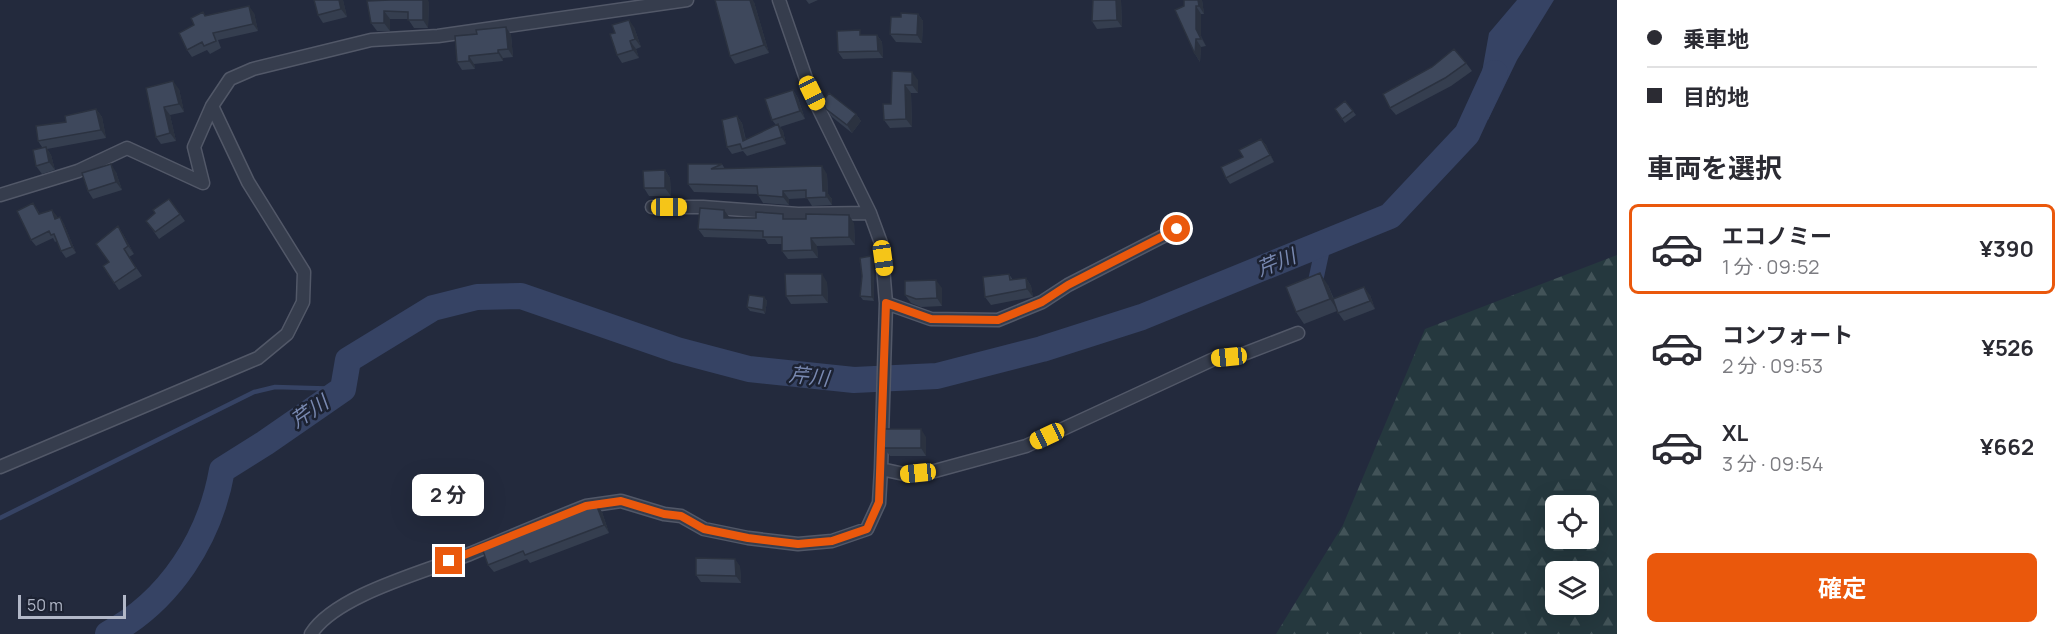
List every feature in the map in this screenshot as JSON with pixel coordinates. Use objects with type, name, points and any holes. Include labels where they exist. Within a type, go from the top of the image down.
[{"type":"street","points":[[0,195],[78,171],[127,148],[203,183],[194,147],[212,106],[230,79],[253,69],[371,40],[438,36],[687,0]]},
{"type":"street","points":[[311,634],[333,611],[407,576],[470,554],[586,506],[605,501],[621,501],[664,514],[681,516],[704,529],[748,538],[798,544],[832,541],[867,529],[879,502],[881,469],[886,303],[881,243],[870,213],[812,93],[780,0]]},
{"type":"street","points":[[0,467],[258,358],[287,334],[303,302],[304,272],[248,182],[212,106]]},
{"type":"street","points":[[652,207],[703,207],[798,214],[870,213]]},
{"type":"street","points":[[886,303],[931,319],[998,320],[1042,302],[1068,285],[1177,229]]},
{"type":"street","points":[[881,469],[904,474],[931,471],[1026,446],[1216,358],[1241,356],[1298,333]]},
{"type":"green space","points":[[1617,255],[1617,634],[1276,634],[1343,525],[1425,329]]},
{"type":"water","points":[[1517,0],[1554,0],[1517,60],[1488,120],[1477,100],[1489,33]]},
{"type":"building","points":[[314,0],[339,0],[341,9],[318,15]]},
{"type":"building","points":[[423,0],[423,20],[408,20],[408,12],[384,11],[384,23],[371,23],[367,1]]},
{"type":"building","points":[[715,0],[750,0],[764,45],[730,56]]},
{"type":"building","points":[[1093,0],[1116,0],[1117,20],[1092,21]]},
{"type":"building","points":[[1184,0],[1198,0],[1196,29],[1201,39],[1196,39],[1195,54],[1175,10],[1184,6]]},
{"type":"building","points":[[249,6],[253,24],[213,33],[216,41],[204,46],[202,42],[187,50],[179,33],[194,25],[191,18],[203,12],[205,16]]},
{"type":"building","points":[[901,13],[918,14],[917,35],[890,34],[891,17],[901,17]]},
{"type":"building","points":[[629,20],[635,39],[630,41],[633,50],[617,55],[610,34],[615,33],[612,25]]},
{"type":"building","points":[[506,27],[508,49],[498,50],[498,53],[469,56],[469,61],[457,62],[455,36],[477,34],[476,30]]},
{"type":"building","points":[[860,30],[860,35],[877,35],[878,51],[838,52],[837,31]]},
{"type":"building","points":[[1454,49],[1466,63],[1445,78],[1390,108],[1383,94],[1432,67]]},
{"type":"building","points":[[892,71],[912,72],[912,85],[905,85],[906,119],[884,120],[883,104],[891,104]]},
{"type":"building","points":[[173,81],[179,104],[164,107],[170,133],[156,137],[146,88]]},
{"type":"building","points":[[793,90],[800,111],[772,120],[765,99]]},
{"type":"building","points":[[829,93],[856,114],[847,125],[826,109],[823,101]]},
{"type":"building","points":[[1345,101],[1353,111],[1342,119],[1335,109]]},
{"type":"building","points":[[96,109],[101,130],[38,141],[36,126],[66,122],[65,116]]},
{"type":"building","points":[[737,116],[743,141],[778,124],[782,137],[742,149],[740,144],[727,147],[722,120]]},
{"type":"building","points":[[1261,139],[1270,155],[1226,178],[1221,167],[1243,157],[1239,150]]},
{"type":"building","points":[[46,147],[49,162],[36,166],[33,150]]},
{"type":"building","points":[[111,164],[116,182],[88,191],[82,173]]},
{"type":"building","points":[[688,164],[722,164],[711,169],[822,166],[823,191],[826,191],[826,197],[806,198],[806,190],[783,191],[783,197],[758,195],[757,186],[688,184]]},
{"type":"building","points":[[665,170],[665,188],[644,188],[643,171]]},
{"type":"building","points":[[169,199],[180,214],[155,232],[146,221],[155,213],[153,210]]},
{"type":"building","points":[[33,203],[39,214],[52,210],[55,219],[60,217],[72,247],[61,251],[54,234],[51,235],[49,231],[31,240],[17,211]]},
{"type":"building","points":[[700,208],[724,210],[724,218],[756,218],[756,212],[783,214],[783,219],[806,219],[806,214],[849,215],[849,237],[811,238],[812,250],[782,251],[782,237],[763,237],[763,231],[698,229]]},
{"type":"building","points":[[118,226],[128,246],[124,249],[136,268],[114,283],[103,266],[109,262],[96,244]]},
{"type":"building","points":[[871,256],[872,297],[860,296],[862,276],[860,258]]},
{"type":"building","points":[[1320,273],[1330,299],[1296,312],[1286,287]]},
{"type":"building","points":[[785,274],[822,274],[822,295],[786,296]]},
{"type":"building","points":[[1009,274],[1010,280],[1026,278],[1027,289],[985,297],[983,277]]},
{"type":"building","points":[[936,280],[937,298],[916,299],[905,295],[905,281]]},
{"type":"building","points":[[1364,287],[1370,301],[1338,313],[1333,299]]},
{"type":"building","points":[[749,295],[764,297],[763,310],[747,307]]},
{"type":"building","points":[[885,429],[921,429],[921,448],[884,448]]},
{"type":"building","points":[[596,504],[604,525],[525,555],[523,551],[488,565],[482,548],[566,516],[565,513]]},
{"type":"building","points":[[696,558],[735,559],[736,576],[696,575]]},
{"type":"waterway","name":"芹川","points":[[108,634],[150,604],[184,565],[208,520],[222,470],[343,389],[348,360],[433,308],[477,297],[521,296],[677,350],[749,369],[854,380],[937,376],[1042,349],[1142,317],[1390,216],[1467,134],[1495,73]]},
{"type":"waterway","points":[[1314,288],[1324,242]]},
{"type":"waterway","points":[[0,518],[254,392],[275,387],[343,389]]},
{"type":"route","points":[[449,561],[586,506],[605,501],[621,501],[664,514],[681,516],[704,529],[748,538],[798,544],[832,541],[867,529],[879,502],[886,303],[931,319],[998,320],[1042,302],[1068,285],[1177,229]]}]
